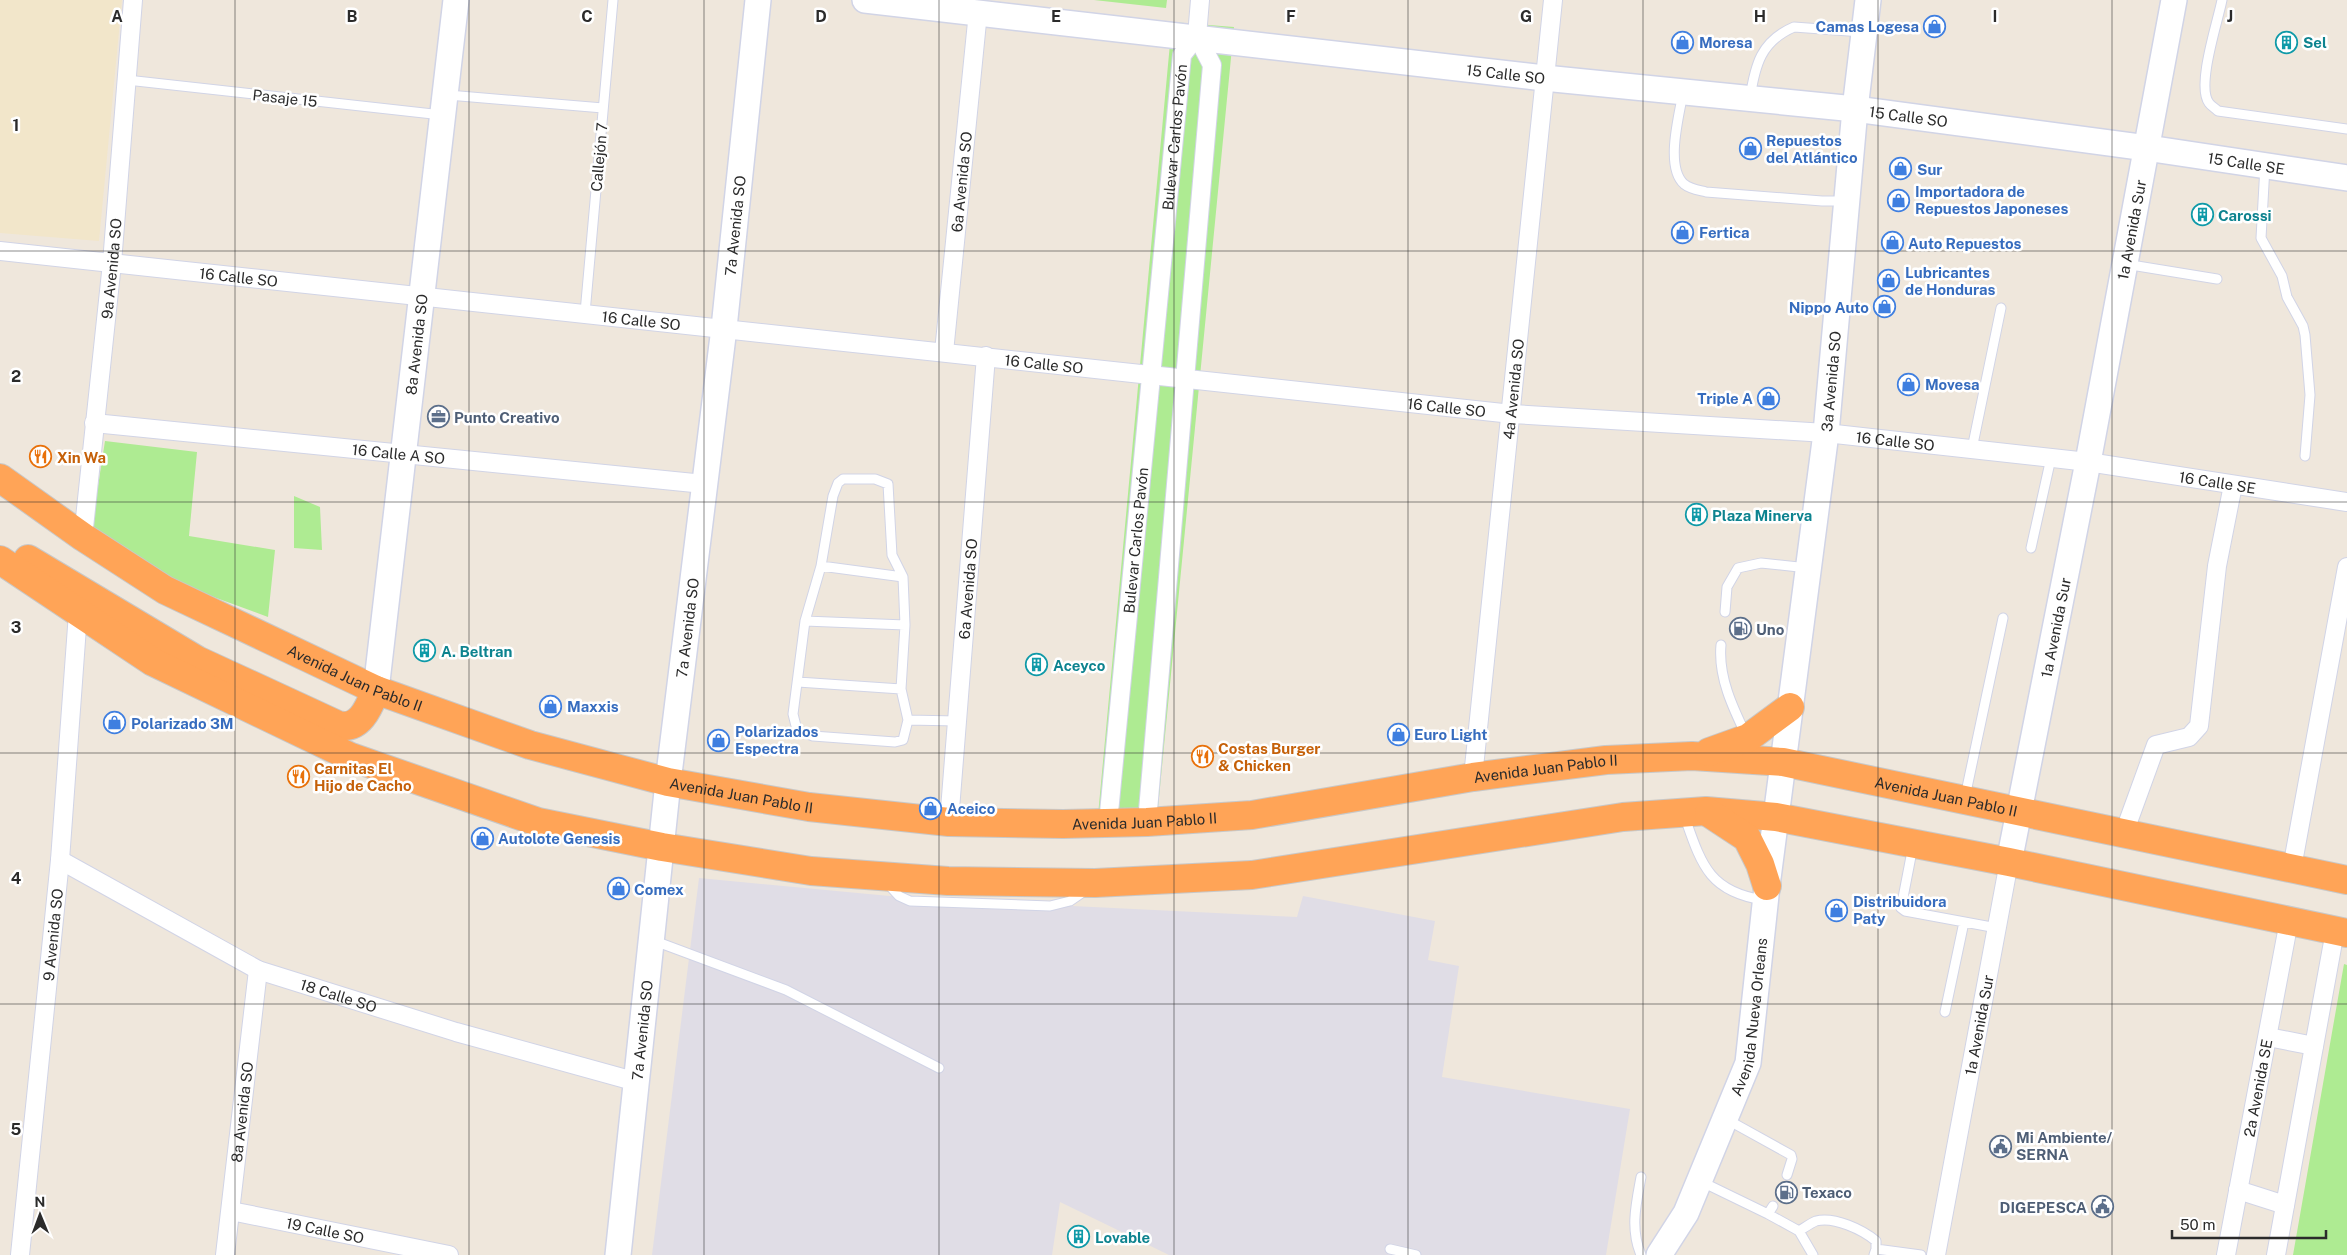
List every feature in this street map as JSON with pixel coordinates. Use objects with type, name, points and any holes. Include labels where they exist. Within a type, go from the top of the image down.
[{"type":"highway","name":"Avenida Juan Pablo II","points":[[0,478],[82,537],[164,590],[376,690],[530,745],[668,782],[809,807],[949,822],[1147,822],[1252,815],[1473,777],[1606,760],[1692,756],[1783,762],[2347,880]]},
{"type":"highway","points":[[0,544],[38,564],[197,660],[338,725],[346,727],[354,724],[366,713],[376,690]]},
{"type":"highway","points":[[0,560],[153,662],[351,757],[538,822],[662,847],[811,871],[948,881],[1096,883],[1252,874],[1623,817],[1694,812],[1776,817],[2009,862],[2341,932]]},
{"type":"highway","points":[[1692,756],[1721,750],[1748,738],[1790,707]]},
{"type":"highway","points":[[1694,812],[1747,838],[1760,864],[1766,893]]},
{"type":"street","name":"9a Avenida SO","points":[[82,537],[112,263],[133,0]]},
{"type":"street","name":"8a Avenida SO","points":[[376,690],[456,0]]},
{"type":"street","name":"7a Avenida SO","points":[[618,1255],[668,782],[724,328],[758,0]]},
{"type":"street","name":"15 Calle SO","points":[[865,0],[1197,36],[1544,78],[1855,109],[2147,148]]},
{"type":"street","points":[[1197,36],[1200,0]]},
{"type":"street","name":"4a Avenida SO","points":[[1473,777],[1512,414],[1553,0]]},
{"type":"street","name":"3a Avenida SO","points":[[1783,762],[1826,433],[1855,109],[1868,0]]},
{"type":"street","name":"1a Avenida Sur","points":[[1936,1255],[2009,862],[2088,462],[2174,0]]},
{"type":"street","name":"6a Avenida SO","points":[[944,352],[978,12]]},
{"type":"street","name":"Bulevar Carlos Pavón","points":[[1108,823],[1182,55],[1197,36],[1212,65],[1147,822]]},
{"type":"street","name":"15 Calle SE","points":[[2147,148],[2347,178]]},
{"type":"street","name":"16 Calle SO","points":[[0,251],[1150,373],[1512,414],[1826,433],[2088,462]]},
{"type":"street","name":"6a Avenida SO","points":[[949,822],[986,356]]},
{"type":"street","name":"16 Calle A SO","points":[[94,423],[704,484]]},
{"type":"street","name":"16 Calle SE","points":[[2088,462],[2347,502]]},
{"type":"street","points":[[2124,833],[2156,745],[2189,736],[2199,726],[2217,566],[2233,484]]},
{"type":"street","points":[[2292,868],[2347,567]]},
{"type":"street","name":"9 Avenida SO","points":[[20,1255],[60,860],[78,613]]},
{"type":"street","name":"Avenida Nueva Orleans","points":[[1659,1255],[1686,1213],[1748,1063],[1766,893],[1783,762]]},
{"type":"street","name":"18 Calle SO","points":[[60,860],[258,970],[456,1032],[637,1082]]},
{"type":"street","name":"2a Avenida SE","points":[[2226,1255],[2289,921]]},
{"type":"street","points":[[2276,1255],[2314,1046],[2341,932]]},
{"type":"street","name":"8a Avenida SO","points":[[225,1255],[258,970]]},
{"type":"street","points":[[2268,1037],[2314,1046]]},
{"type":"street","points":[[2238,1190],[2285,1205]]},
{"type":"street","name":"19 Calle SO","points":[[231,1210],[449,1255]]},
{"type":"lane","name":"Callejón 7","points":[[584,314],[613,0]]},
{"type":"lane","points":[[2222,0],[2205,76],[2205,93],[2208,103],[2218,111],[2347,129]]},
{"type":"lane","points":[[1750,98],[1754,68],[1765,48],[1785,31],[1794,27],[1864,32]]},
{"type":"lane","name":"Pasaje 15","points":[[127,80],[444,105],[603,108]]},
{"type":"lane","points":[[1683,92],[1675,144],[1675,171],[1682,182],[1689,188],[1706,192],[1822,202],[1847,201]]},
{"type":"lane","points":[[2265,166],[2261,238],[2282,276],[2287,297],[2303,326],[2305,335],[2310,395],[2305,456]]},
{"type":"lane","points":[[2125,264],[2218,279]]},
{"type":"lane","points":[[1972,449],[2001,308]]},
{"type":"lane","points":[[2031,548],[2051,458]]},
{"type":"lane","points":[[843,479],[875,479],[888,484],[892,555],[903,577],[905,625],[901,689],[908,720],[904,740],[895,742],[813,736],[797,730],[793,714],[804,621],[821,566],[833,496],[838,483],[843,479]]},
{"type":"lane","points":[[1725,612],[1727,586],[1738,568],[1761,564],[1808,568]]},
{"type":"lane","points":[[821,566],[903,577]]},
{"type":"lane","points":[[1965,800],[2003,618]]},
{"type":"lane","points":[[804,621],[905,625]]},
{"type":"lane","points":[[1721,645],[1720,656],[1724,680],[1733,706],[1748,738]]},
{"type":"lane","points":[[798,682],[901,689]]},
{"type":"lane","points":[[908,720],[957,721]]},
{"type":"lane","points":[[1694,812],[1704,868],[1726,889],[1744,898],[1766,893]]},
{"type":"lane","points":[[1913,844],[1901,908],[1904,911],[1997,928]]},
{"type":"lane","points":[[1945,1012],[1964,922]]},
{"type":"lane","points":[[652,940],[786,990],[939,1068]]},
{"type":"lane","points":[[1726,1118],[1791,1155],[1792,1159],[1786,1174]]},
{"type":"lane","points":[[1641,1177],[1634,1217],[1635,1242],[1641,1255]]},
{"type":"lane","points":[[1700,1181],[1770,1210],[1799,1231],[1813,1255]]},
{"type":"lane","points":[[1799,1231],[1816,1221],[1828,1220],[1870,1236],[1876,1241],[1875,1252],[1921,1255]]},
{"type":"lane","points":[[1390,1249],[1416,1255]]},
{"type":"shaded area","points":[[0,0],[122,0],[99,241],[0,233]]},
{"type":"shaded area","points":[[699,878],[911,898],[1297,917],[1303,896],[1435,921],[1428,960],[1459,966],[1442,1077],[1630,1109],[1606,1255],[1169,1255],[1060,1202],[1052,1255],[652,1255]]},
{"type":"green space","points":[[1094,0],[1167,0],[1166,8]]},
{"type":"green space","points":[[1172,22],[1234,27],[1157,818],[1097,826]]},
{"type":"green space","points":[[105,441],[197,452],[189,536],[275,550],[268,617],[181,585],[91,531]]},
{"type":"green space","points":[[294,496],[320,507],[322,550],[294,548]]},
{"type":"green space","points":[[2344,964],[2347,965],[2347,1255],[2293,1255]]},
{"type":"place","name":"Camas Logesa","points":[[1935,26]]},
{"type":"place","name":"Moresa","points":[[1683,42]]},
{"type":"place","name":"Sel","points":[[2287,42]]},
{"type":"place","name":"Repuestos del Atlántico","points":[[1750,149]]},
{"type":"place","name":"Sur","points":[[1901,169]]},
{"type":"place","name":"Importadora de Repuestos Japoneses","points":[[1899,200]]},
{"type":"place","name":"Carossi","points":[[2202,215]]},
{"type":"place","name":"Fertica","points":[[1683,232]]},
{"type":"place","name":"Auto Repuestos","points":[[1892,243]]},
{"type":"place","name":"Lubricantes de Honduras","points":[[1889,281]]},
{"type":"place","name":"Nippo Auto","points":[[1885,307]]},
{"type":"place","name":"Movesa","points":[[1909,384]]},
{"type":"place","name":"Triple A","points":[[1769,398]]},
{"type":"place","name":"Punto Creativo","points":[[438,417]]},
{"type":"place","name":"Xin Wa","points":[[41,457]]},
{"type":"place","name":"Plaza Minerva","points":[[1696,515]]},
{"type":"place","name":"Uno","points":[[1740,629]]},
{"type":"place","name":"A. Beltran","points":[[425,651]]},
{"type":"place","name":"Aceyco","points":[[1037,665]]},
{"type":"place","name":"Maxxis","points":[[551,706]]},
{"type":"place","name":"Polarizado 3M","points":[[115,723]]},
{"type":"place","name":"Euro Light","points":[[1398,734]]},
{"type":"place","name":"Polarizados Espectra","points":[[719,740]]},
{"type":"place","name":"Costas Burger & Chicken","points":[[1202,757]]},
{"type":"place","name":"Carnitas El Hijo de Cacho","points":[[298,777]]},
{"type":"place","name":"Aceico","points":[[931,808]]},
{"type":"place","name":"Autolote Genesis","points":[[482,838]]},
{"type":"place","name":"Comex","points":[[618,889]]},
{"type":"place","name":"Distribuidora Paty","points":[[1837,910]]},
{"type":"place","name":"Mi Ambiente/ SERNA","points":[[2000,1146]]},
{"type":"place","name":"Texaco","points":[[1786,1192]]},
{"type":"place","name":"DIGEPESCA","points":[[2103,1207]]},
{"type":"place","name":"Lovable","points":[[1079,1237]]}]
